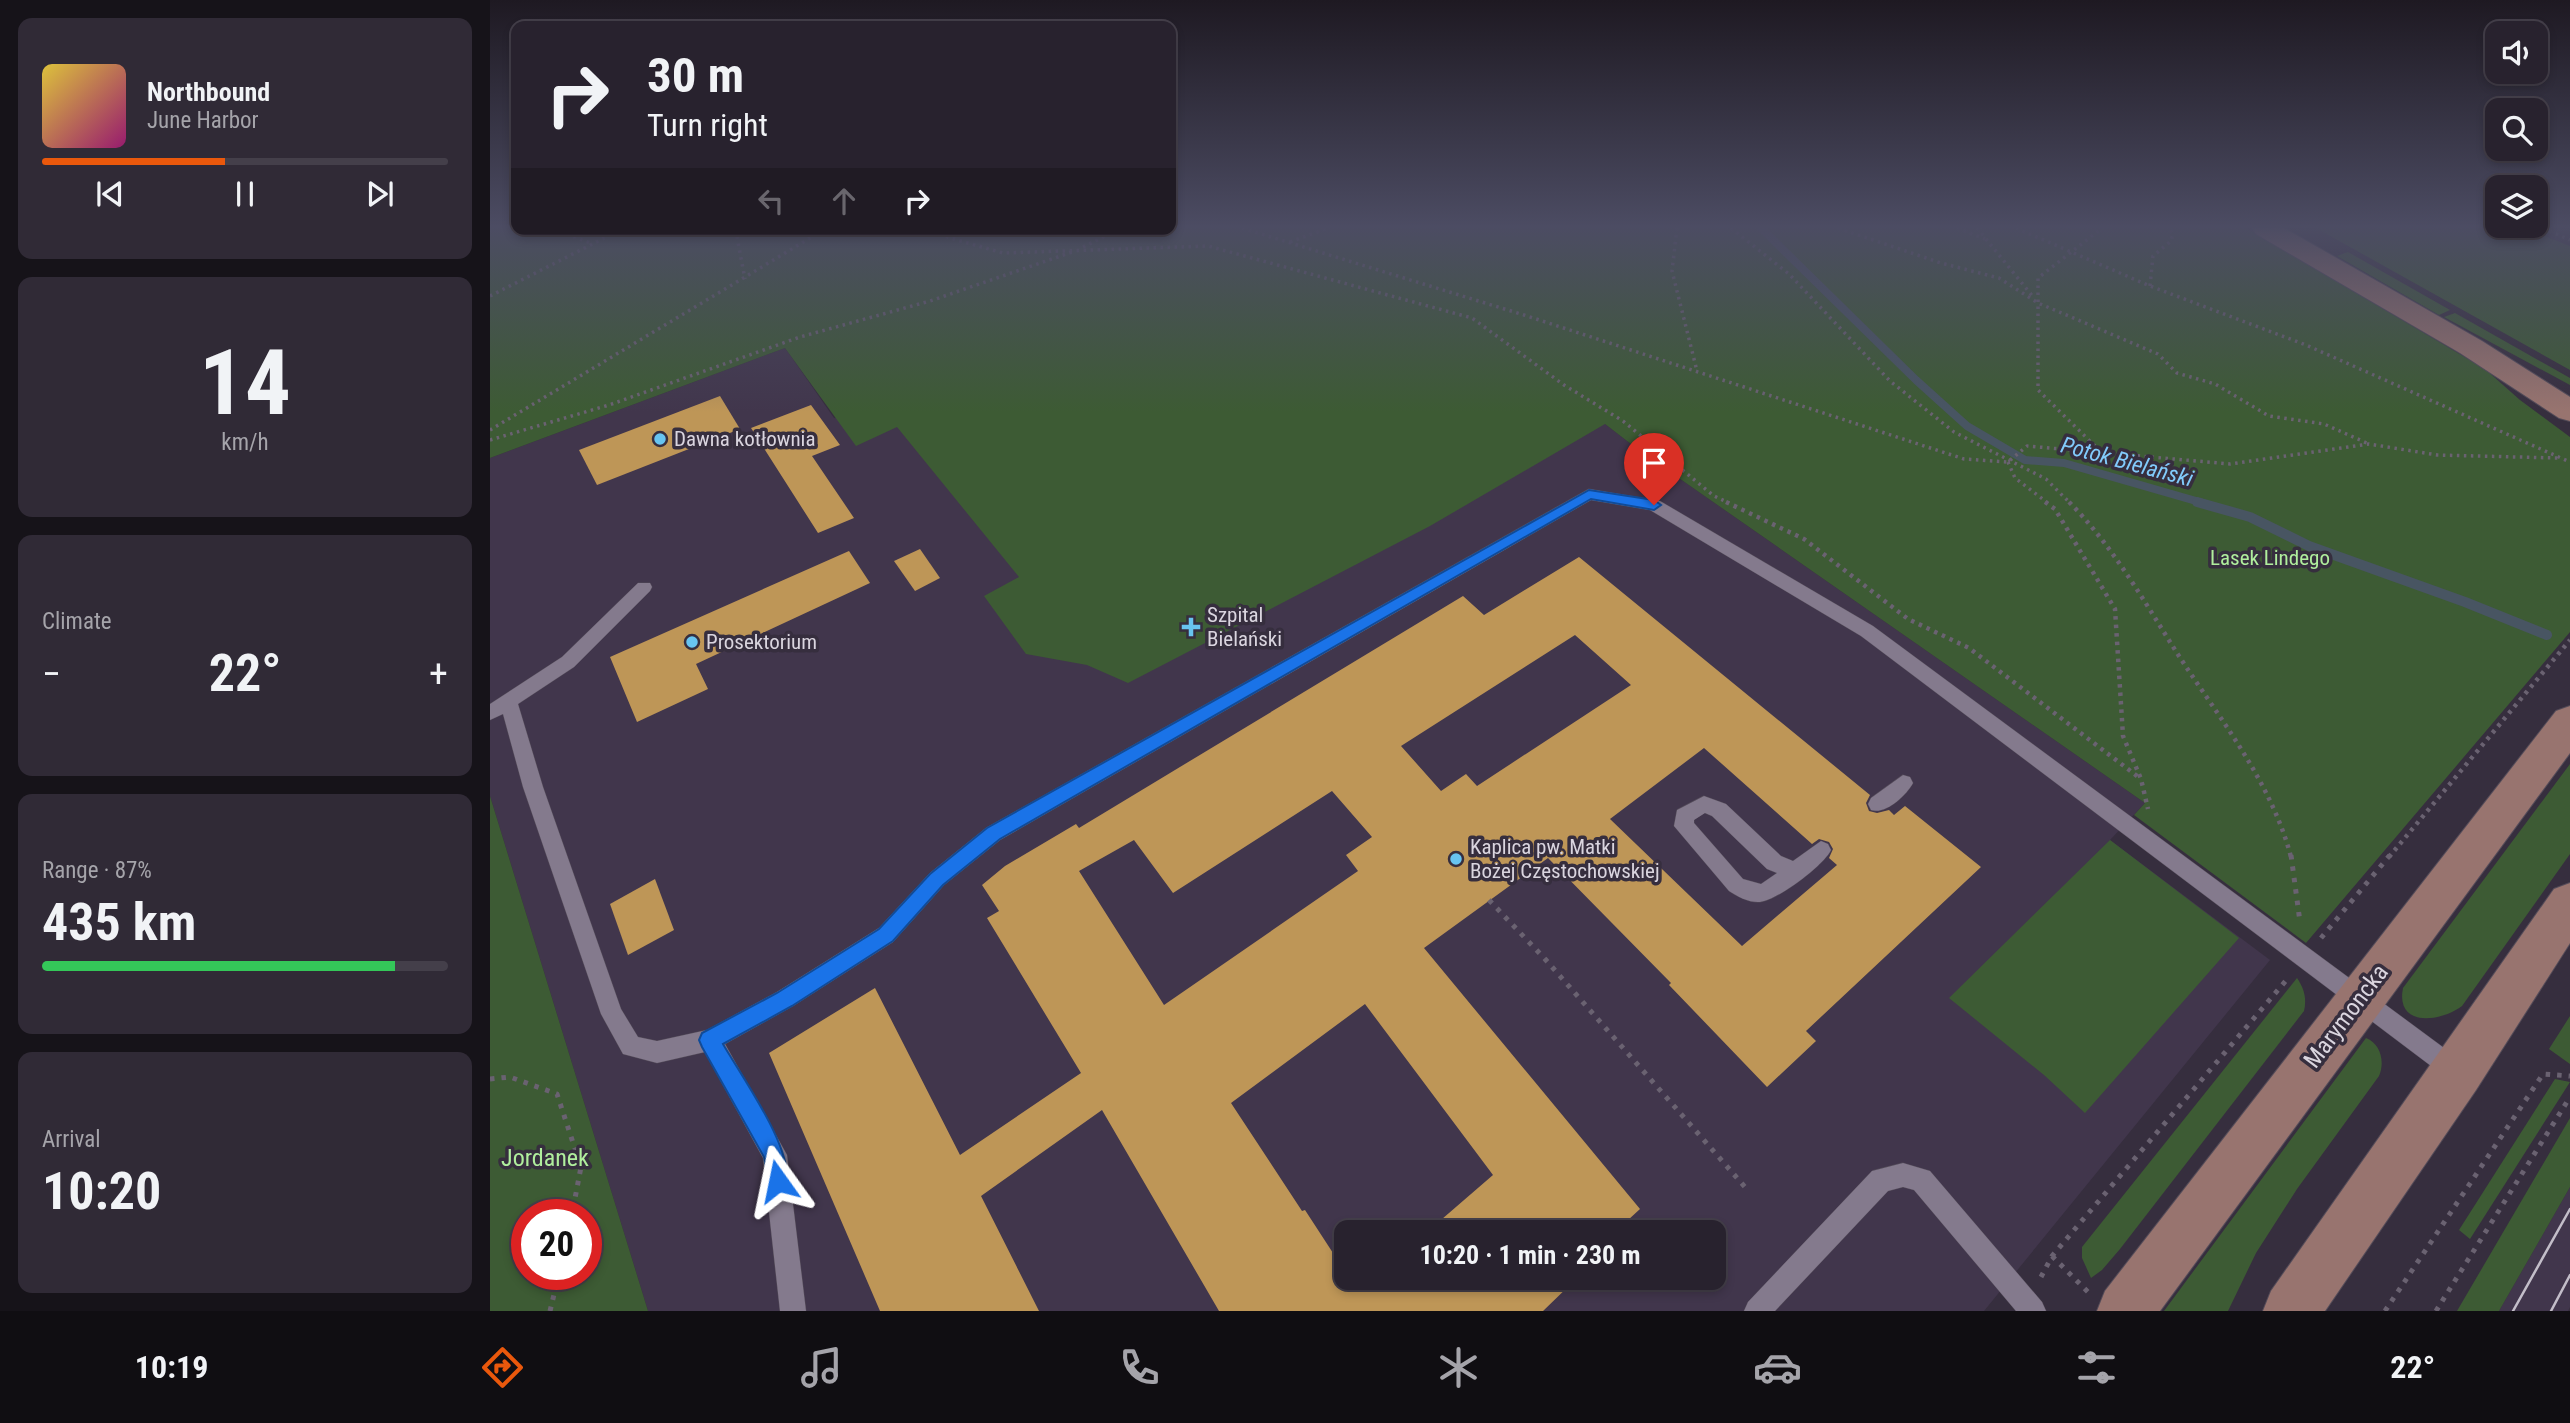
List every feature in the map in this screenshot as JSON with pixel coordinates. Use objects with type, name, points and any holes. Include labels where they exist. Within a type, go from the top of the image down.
[{"type":"main road","points":[[2371,289],[2471,347],[2570,411]]},
{"type":"main road","points":[[2471,347],[2570,395]]},
{"type":"main road","name":"Marymoncka","points":[[2111,1306],[2359,998],[2570,722]]},
{"type":"main road","points":[[2291,1311],[2458,1072],[2570,904]]},
{"type":"lane","points":[[644,587],[568,662],[499,707],[533,787],[612,1014],[631,1046],[657,1052],[710,1040],[785,999],[886,935],[937,879],[993,834],[1589,494],[1654,505],[1867,631],[2458,1072]]},
{"type":"lane","points":[[1878,804],[1903,783]]},
{"type":"lane","points":[[1796,870],[1773,863],[1719,810],[1704,804],[1684,816],[1684,827],[1736,885],[1747,892],[1764,893],[1796,870],[1821,850]]},
{"type":"lane","points":[[710,1040],[775,1155],[793,1311]]},
{"type":"lane","points":[[1757,1311],[1881,1180],[1903,1175],[1921,1180],[2033,1311]]},
{"type":"path","points":[[490,430],[728,289]]},
{"type":"path","points":[[490,440],[608,405],[800,337],[930,302],[966,289]]},
{"type":"path","points":[[1365,289],[1472,318],[1564,385],[1623,421],[1714,496],[1804,539],[1908,619],[1969,648],[2141,779]]},
{"type":"path","points":[[1436,289],[1964,459],[2009,461],[2027,446],[2230,464],[2369,444]]},
{"type":"path","points":[[1676,289],[1697,372]]},
{"type":"path","points":[[1803,289],[1890,381],[1954,432],[2046,479],[2080,513],[2151,608],[2177,653],[2213,703],[2266,792],[2291,854],[2305,957]]},
{"type":"path","points":[[2016,289],[2038,303],[2158,354],[2177,373],[2215,384],[2269,416],[2324,424],[2369,444],[2437,455],[2558,458]]},
{"type":"path","points":[[2027,289],[2038,303]]},
{"type":"path","points":[[2038,289],[2038,390],[2101,452]]},
{"type":"path","points":[[2158,289],[2306,345],[2570,463]]},
{"type":"path","points":[[2009,461],[2015,478],[2055,509],[2115,609],[2123,736],[2141,779],[2157,847]]},
{"type":"path","points":[[1489,900],[1545,959],[1745,1187]]},
{"type":"path","points":[[2385,1311],[2543,1074],[2570,1076]]},
{"type":"path","points":[[490,1079],[510,1077],[557,1094],[582,1167],[575,1199]]},
{"type":"path","points":[[2436,1311],[2570,1097]]},
{"type":"path","points":[[2052,1256],[2111,1306]]},
{"type":"path","points":[[550,1311],[555,1290]]},
{"type":"shaded area","name":"Szpital Bielański","points":[[785,348],[834,418],[1605,424],[2145,803],[2110,840],[2270,960],[1984,1311],[648,1311],[490,796],[490,458]]},
{"type":"shaded area","points":[[2570,1187],[2568,1311],[2499,1311]]},
{"type":"green space","name":"Lasek Lindego","points":[[490,289],[2350,289],[2485,369],[2520,400],[2570,437],[2570,632],[2306,943],[2134,815],[2145,803],[1605,424],[1430,526],[1128,683],[1087,665],[1026,654],[984,596],[1019,577],[897,427],[856,446],[785,348],[490,458]]},
{"type":"green space","points":[[2394,289],[2413,289],[2450,310],[2439,315]]},
{"type":"green space","points":[[2425,289],[2570,289],[2570,370]]},
{"type":"green space","points":[[2455,313],[2570,378],[2570,385],[2444,317]]},
{"type":"green space","points":[[2570,764],[2570,854],[2462,1006],[2443,1016],[2422,1018],[2413,1015],[2406,1010],[2402,1001],[2403,988]]},
{"type":"green space","name":"Jordanek","points":[[490,796],[648,1311],[490,1311]]},
{"type":"green space","points":[[2110,840],[2239,938],[2085,1113],[2044,1075],[1949,998]]},
{"type":"green space","points":[[2297,978],[2304,994],[2304,1011],[2120,1249],[2102,1270],[2091,1278],[2082,1258],[2082,1247]]},
{"type":"green space","points":[[2570,1016],[2570,1064],[2549,1049]]},
{"type":"green space","points":[[2366,1038],[2375,1044],[2380,1054],[2382,1065],[2379,1076],[2297,1189],[2256,1253],[2228,1311],[2164,1311]]},
{"type":"green space","points":[[2555,1079],[2570,1082],[2470,1239],[2459,1230]]},
{"type":"green space","points":[[2570,1118],[2570,1187],[2499,1311],[2457,1311]]},
{"type":"building","name":"Dawna kotłownia","points":[[720,396],[740,429],[597,485],[579,450]]},
{"type":"building","points":[[811,405],[840,445],[812,456],[854,518],[818,533],[751,428]]},
{"type":"building","points":[[920,549],[940,578],[915,591],[894,561]]},
{"type":"building","name":"Prosektorium","points":[[849,551],[870,583],[696,664],[708,689],[637,722],[610,657]]},
{"type":"building","points":[[1579,557],[1870,795],[1866,803],[1869,811],[1877,813],[1889,810],[1894,815],[1905,806],[1981,867],[1806,1031],[1816,1041],[1767,1087],[1669,985],[1671,983],[1548,858],[1424,948],[1640,1209],[1628,1220],[1441,1220],[1493,1175],[1365,1004],[1231,1103],[1334,1255],[1334,1290],[1565,1290],[1543,1311],[1219,1311],[1102,1110],[981,1196],[1039,1311],[880,1311],[769,1053],[875,988],[960,1155],[1081,1073],[987,918],[999,911],[982,885],[1005,866],[1076,824],[1079,828],[1463,596],[1484,615]],"holes":[[[1575,635],[1631,685],[1477,786],[1466,774],[1441,791],[1401,746]],[[1704,748],[1812,844],[1819,839],[1829,842],[1833,849],[1829,858],[1837,865],[1742,946],[1610,819]],[[1332,791],[1372,837],[1346,855],[1358,871],[1164,1005],[1079,871],[1134,840],[1173,893]]]},
{"type":"building","points":[[655,879],[674,930],[628,955],[610,904]]},
{"type":"waterway","name":"Potok Bielański","points":[[1823,289],[1967,426],[2025,460],[2064,463],[2203,503]]},
{"type":"waterway","name":"Potok Bielański","points":[[2197,502],[2250,517],[2309,546],[2465,602],[2547,635]]},
{"type":"tram line","points":[[2513,1311],[2570,1209]]},
{"type":"tram line","points":[[2551,1311],[2570,1275]]},
{"type":"place","name":"Dawna kotłownia","points":[[660,439]]},
{"type":"place","name":"Szpital Bielański","points":[[1191,627]]},
{"type":"place","name":"Prosektorium","points":[[692,642]]},
{"type":"place","name":"Kaplica pw. Matki Bożej Częstochowskiej","points":[[1456,859]]},
{"type":"route","points":[[778,1181],[775,1155],[710,1040],[785,999],[886,935],[937,879],[993,834],[1589,494],[1654,505]]}]
